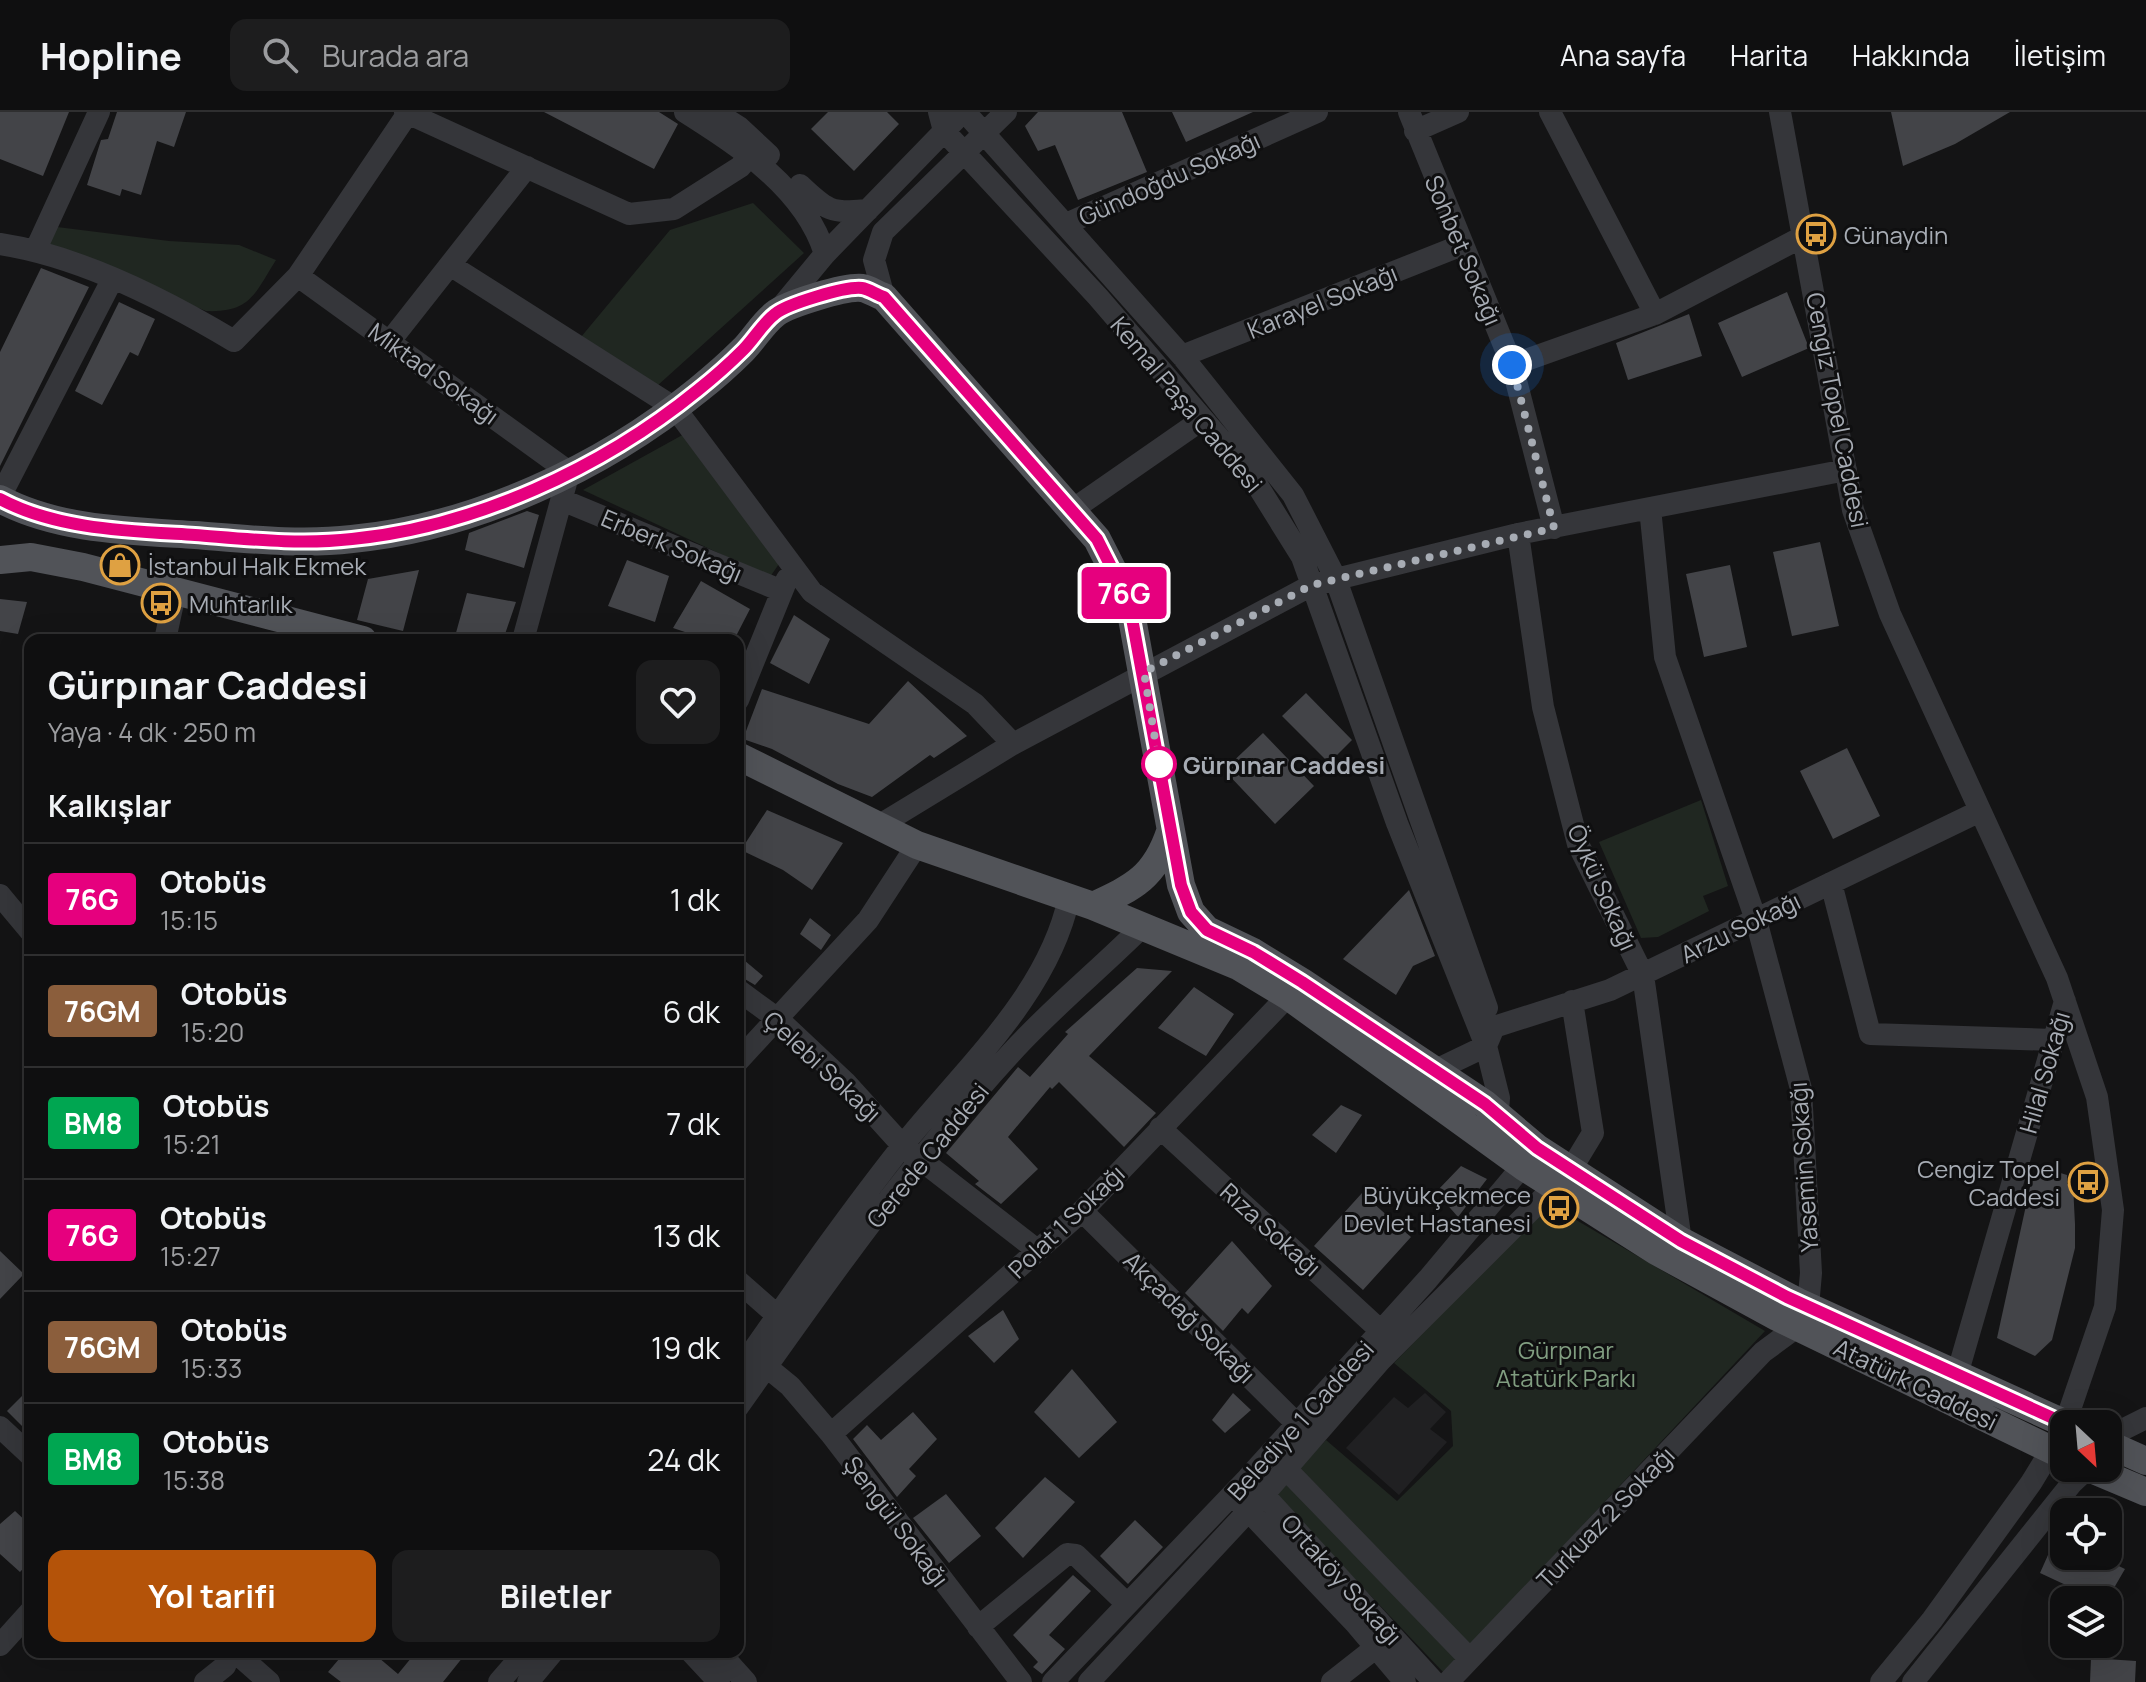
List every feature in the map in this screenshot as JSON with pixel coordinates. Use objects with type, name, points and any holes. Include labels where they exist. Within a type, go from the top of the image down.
[{"type":"main road","points":[[6,501],[69,521],[113,529],[276,541],[350,540],[403,533],[449,521],[569,472],[675,408],[742,351],[776,312],[845,290],[862,288],[884,297]]},
{"type":"main road","name":"Atatürk Caddesi","points":[[884,297],[1097,539],[1129,602],[1181,885],[1191,912],[1207,930],[1253,952],[1302,982],[1434,1071],[1656,1251],[2050,1428]]},
{"type":"main road","points":[[6,501],[24,531],[6,559],[65,564],[176,589],[341,634]]},
{"type":"main road","points":[[65,564],[53,549],[52,539],[57,527],[69,521]]},
{"type":"main road","points":[[744,759],[917,845],[1081,902],[1127,891],[1158,863],[1170,832]]},
{"type":"main road","points":[[1143,926],[1181,885]]},
{"type":"main road","name":"Atatürk Caddesi","points":[[1081,902],[1238,966],[1288,996],[1493,1146],[1520,1141]]},
{"type":"main road","name":"Atatürk Caddesi","points":[[1563,1178],[1681,1241],[1792,1312],[1957,1375],[2050,1427]]},
{"type":"main road","points":[[2122,1450],[2146,1461]]},
{"type":"main road","points":[[2122,1482],[2146,1492]]},
{"type":"street","points":[[36,249],[99,112]]},
{"type":"street","points":[[685,112],[754,151],[826,210],[843,213],[868,210]]},
{"type":"street","points":[[715,112],[739,127],[754,151],[806,211],[825,254]]},
{"type":"street","points":[[776,312],[825,254],[868,210],[942,121],[964,112]]},
{"type":"street","name":"Kemal Paşa Caddesi","points":[[964,112],[1182,356],[1293,495],[1335,577],[1490,1036],[1520,1141]]},
{"type":"street","points":[[884,297],[874,260],[883,232],[1006,112]]},
{"type":"street","name":"Gündoğdu Sokağı","points":[[1066,224],[1317,112]]},
{"type":"street","points":[[1412,122],[1458,112]]},
{"type":"street","points":[[1550,112],[1655,314]]},
{"type":"street","name":"Cengiz Topel Caddesi","points":[[1780,112],[1853,510],[1890,614],[2065,1001],[2097,1097],[2113,1210],[2105,1307],[2071,1410]]},
{"type":"street","points":[[0,244],[36,249],[180,308],[234,341],[298,276],[406,113],[629,214],[674,209],[740,167],[754,151]]},
{"type":"street","name":"Kemal Paşa Caddesi","points":[[942,121],[1251,475],[1302,557],[1397,823],[1490,1036]]},
{"type":"street","name":"Sohbet Sokağı","points":[[1412,122],[1512,365],[1554,528]]},
{"type":"street","points":[[390,341],[450,265],[533,169]]},
{"type":"street","points":[[1512,365],[1655,314],[1804,236]]},
{"type":"street","name":"Karayel Sokağı","points":[[1182,356],[1462,245]]},
{"type":"street","points":[[450,265],[675,408],[812,592],[975,704],[1013,744]]},
{"type":"street","name":"Miktad Sokağı","points":[[298,276],[569,472]]},
{"type":"street","points":[[6,501],[112,280]]},
{"type":"street","points":[[1072,510],[1203,419]]},
{"type":"street","points":[[880,825],[1013,744],[1312,585],[1518,534],[1846,470]]},
{"type":"street","points":[[525,634],[569,472]]},
{"type":"street","name":"Erberk Sokağı","points":[[562,500],[782,591]]},
{"type":"street","name":"Yasemin Sokağı","points":[[1650,508],[1665,657],[1756,920],[1801,1089],[1811,1273],[1792,1312]]},
{"type":"street","name":"Öykü Sokağı","points":[[1518,534],[1543,707],[1578,844],[1643,975],[1681,1241]]},
{"type":"street","points":[[744,685],[792,565]]},
{"type":"street","points":[[166,634],[176,589]]},
{"type":"street","name":"Arzu Sokağı","points":[[1434,1071],[1490,1036],[1643,975],[1980,811]]},
{"type":"street","points":[[744,1055],[868,920],[917,845]]},
{"type":"street","points":[[1831,883],[1870,1034],[2053,1040]]},
{"type":"street","points":[[0,895],[24,924]]},
{"type":"street","name":"Gerede Caddesi","points":[[752,1364],[1008,1018],[1081,902]]},
{"type":"street","name":"Gerede Caddesi","points":[[744,1389],[752,1364],[779,1317],[911,1153],[1069,993],[1143,926]]},
{"type":"street","name":"Çelebi Sokağı","points":[[744,994],[779,1020],[845,1082],[911,1153],[1037,1250]]},
{"type":"street","name":"Polat 1 Sokağı","points":[[831,1434],[1082,1211],[1288,996]]},
{"type":"street","name":"Belediye 1 Caddesi","points":[[1089,1682],[1249,1511],[1380,1361],[1563,1178],[1593,1133],[1572,1001]]},
{"type":"street","name":"Hilal Sokağı","points":[[1957,1375],[2065,1001]]},
{"type":"street","name":"Rıza Sokağı","points":[[1160,1128],[1381,1331]]},
{"type":"street","name":"Belediye 1 Caddesi","points":[[1053,1682],[1248,1478],[1381,1331],[1520,1141]]},
{"type":"street","name":"Akçadağ Sokağı","points":[[1082,1211],[1297,1424]]},
{"type":"street","points":[[744,1286],[779,1317]]},
{"type":"street","name":"Turkuaz 2 Sokağı","points":[[1448,1682],[1763,1352],[1792,1312]]},
{"type":"street","name":"Şengül Sokağı","points":[[752,1364],[790,1386],[831,1434],[1021,1682]]},
{"type":"street","points":[[2122,1430],[2146,1418]]},
{"type":"street","points":[[0,1427],[24,1449]]},
{"type":"street","name":"Cengiz Topel Caddesi","points":[[1881,1682],[1932,1620],[2050,1452]]},
{"type":"street","points":[[2122,1464],[2146,1461]]},
{"type":"street","points":[[1286,1469],[1469,1658]]},
{"type":"street","name":"Ortaköy Sokağı","points":[[1248,1478],[1265,1493],[1384,1641],[1405,1682]]},
{"type":"street","points":[[1913,1682],[2073,1482]]},
{"type":"street","name":"Ortaköy Sokağı","points":[[1232,1495],[1384,1641],[1434,1682]]},
{"type":"street","points":[[978,1627],[1067,1554],[1076,1555],[1127,1604]]},
{"type":"street","points":[[0,1645],[24,1619]]},
{"type":"street","points":[[1332,1682],[1384,1641]]},
{"type":"street","points":[[205,1682],[225,1666],[229,1658]]},
{"type":"street","points":[[239,1658],[269,1682]]},
{"type":"street","points":[[499,1682],[520,1658]]},
{"type":"street","points":[[528,1682],[548,1658]]},
{"type":"street","points":[[697,1658],[719,1682]]},
{"type":"street","points":[[724,1658],[746,1682]]},
{"type":"shaded area","points":[[1425,1393],[1446,1412],[1430,1429],[1447,1442],[1399,1495],[1346,1448],[1394,1397],[1408,1408]]},
{"type":"green space","points":[[753,203],[804,253],[657,386],[581,337],[670,230]]},
{"type":"green space","points":[[57,227],[169,241],[239,245],[276,260],[250,299],[233,309],[206,311],[49,247],[46,237]]},
{"type":"green space","points":[[686,433],[783,558],[770,577],[583,490]]},
{"type":"green space","points":[[1701,800],[1728,886],[1703,896],[1709,911],[1658,937],[1641,938],[1599,842]]},
{"type":"green space","name":"Gürpınar Atatürk Parkı","points":[[1549,1204],[1765,1331],[1444,1673],[1274,1494],[1326,1440],[1397,1501],[1453,1446],[1451,1411],[1394,1363]]},
{"type":"building","points":[[0,112],[69,112],[43,176],[0,159]]},
{"type":"building","points":[[117,112],[186,112],[174,147],[157,141],[141,195],[122,189],[120,196],[87,185],[101,140],[108,139]]},
{"type":"building","points":[[544,112],[659,112],[678,124],[654,169]]},
{"type":"building","points":[[828,112],[887,112],[899,124],[854,171],[811,129]]},
{"type":"building","points":[[1038,112],[1122,112],[1147,172],[1078,200],[1055,145],[1038,151],[1025,126]]},
{"type":"building","points":[[1172,112],[1253,112],[1186,142]]},
{"type":"building","points":[[1891,112],[2010,112],[1955,144],[1903,166]]},
{"type":"building","points":[[41,268],[89,287],[0,466],[0,352]]},
{"type":"building","points":[[1787,292],[1809,348],[1742,377],[1718,323]]},
{"type":"building","points":[[119,302],[155,319],[138,356],[130,352],[102,405],[75,391]]},
{"type":"building","points":[[1689,314],[1702,356],[1628,380],[1616,343]]},
{"type":"building","points":[[527,511],[539,515],[524,568],[465,550],[469,533]]},
{"type":"building","points":[[1820,542],[1839,626],[1792,636],[1773,552]]},
{"type":"building","points":[[627,560],[669,576],[655,622],[608,606]]},
{"type":"building","points":[[1730,565],[1747,647],[1704,657],[1686,574]]},
{"type":"building","points":[[419,570],[403,631],[357,620],[368,579]]},
{"type":"building","points":[[701,581],[750,609],[737,634],[691,634],[673,628]]},
{"type":"building","points":[[467,593],[516,602],[505,634],[456,634]]},
{"type":"building","points":[[0,599],[27,602],[18,634],[0,631]]},
{"type":"building","points":[[794,615],[830,639],[809,684],[770,663]]},
{"type":"building","points":[[908,681],[967,736],[934,758],[930,755],[872,797],[838,784],[772,749],[744,739],[762,689],[869,724]]},
{"type":"building","points":[[1306,693],[1352,740],[1329,763],[1282,716]]},
{"type":"building","points":[[1263,733],[1314,786],[1275,824],[1224,770]]},
{"type":"building","points":[[1847,748],[1880,816],[1833,839],[1800,771]]},
{"type":"building","points":[[767,810],[843,843],[812,890],[783,870],[744,851],[744,845]]},
{"type":"building","points":[[1409,890],[1435,956],[1413,966],[1396,995],[1343,959]]},
{"type":"building","points":[[810,918],[831,935],[821,950],[800,934]]},
{"type":"building","points":[[744,960],[763,976],[755,985],[744,979]]},
{"type":"building","points":[[1137,968],[1172,971],[1089,1056],[1156,1113],[1124,1147],[1059,1082],[1052,1089],[1050,1087],[1008,1137],[1038,1169],[1001,1204],[975,1184],[979,1181],[946,1153],[1018,1067],[1030,1077],[1068,1034],[1065,1032]]},
{"type":"building","points":[[1194,987],[1234,1014],[1206,1056],[1158,1028]]},
{"type":"building","points":[[1341,1105],[1362,1115],[1336,1153],[1312,1135]]},
{"type":"building","points":[[1461,1166],[1487,1179],[1458,1217],[1436,1192]]},
{"type":"building","points":[[2038,1166],[2067,1175],[2067,1184],[2073,1185],[2075,1248],[2052,1340],[2035,1356],[1997,1338],[2032,1178],[2036,1179]]},
{"type":"building","points":[[1362,1193],[1411,1237],[1363,1290],[1314,1246]]},
{"type":"building","points":[[1232,1241],[1272,1286],[1248,1314],[1242,1308],[1223,1331],[1185,1293]]},
{"type":"building","points":[[0,1251],[24,1274],[0,1299]]},
{"type":"building","points":[[1003,1310],[1019,1339],[994,1363],[968,1336]]},
{"type":"building","points":[[1072,1369],[1117,1422],[1079,1458],[1034,1412]]},
{"type":"building","points":[[1233,1393],[1251,1410],[1225,1433],[1212,1420]]},
{"type":"building","points":[[24,1394],[24,1428],[7,1411]]},
{"type":"building","points":[[913,1412],[937,1439],[909,1469],[916,1476],[897,1497],[853,1439],[867,1425],[881,1440]]},
{"type":"building","points":[[1045,1477],[1075,1502],[1023,1558],[995,1528]]},
{"type":"building","points":[[946,1494],[981,1536],[949,1563],[913,1518]]},
{"type":"building","points":[[15,1511],[24,1519],[24,1568],[20,1572],[0,1554],[0,1524]]},
{"type":"building","points":[[1135,1520],[1163,1547],[1128,1584],[1100,1556]]},
{"type":"building","points":[[2050,1550],[2050,1570],[2125,1569],[2115,1586],[2068,1586],[2040,1573]]},
{"type":"building","points":[[1073,1575],[1091,1591],[1049,1635],[1065,1649],[1042,1674],[1033,1667],[1038,1662],[1013,1635]]},
{"type":"building","points":[[340,1658],[379,1658],[398,1674],[411,1658],[462,1658],[443,1682],[341,1682],[328,1672]]},
{"type":"building","points":[[2091,1658],[2136,1661],[2135,1682],[2090,1682]]},
{"type":"bus line","name":"76G","points":[[0,499],[43,516],[113,529],[276,541],[350,540],[403,533],[449,521],[508,499],[569,472],[623,442],[699,389],[742,351],[776,312],[845,290],[862,288],[884,297],[987,410],[1097,539],[1108,560],[1129,602],[1181,885],[1185,901],[1198,923],[1302,982],[1485,1104],[1570,1171],[1681,1241],[1787,1297],[2050,1417]]},
{"type":"place","name":"Günaydin","points":[[1816,234]]},
{"type":"place","name":"İstanbul Halk Ekmek","points":[[120,565]]},
{"type":"place","name":"Muhtarlık","points":[[161,603]]},
{"type":"place","name":"Gürpınar Caddesi","points":[[1159,764]]},
{"type":"place","name":"Cengiz Topel Caddesi","points":[[2088,1182]]},
{"type":"place","name":"Büyükçekmece Devlet Hastanesi","points":[[1559,1208]]},
{"type":"route","points":[[1159,764],[1144,672],[1312,585],[1335,577],[1554,528],[1512,365]]}]
